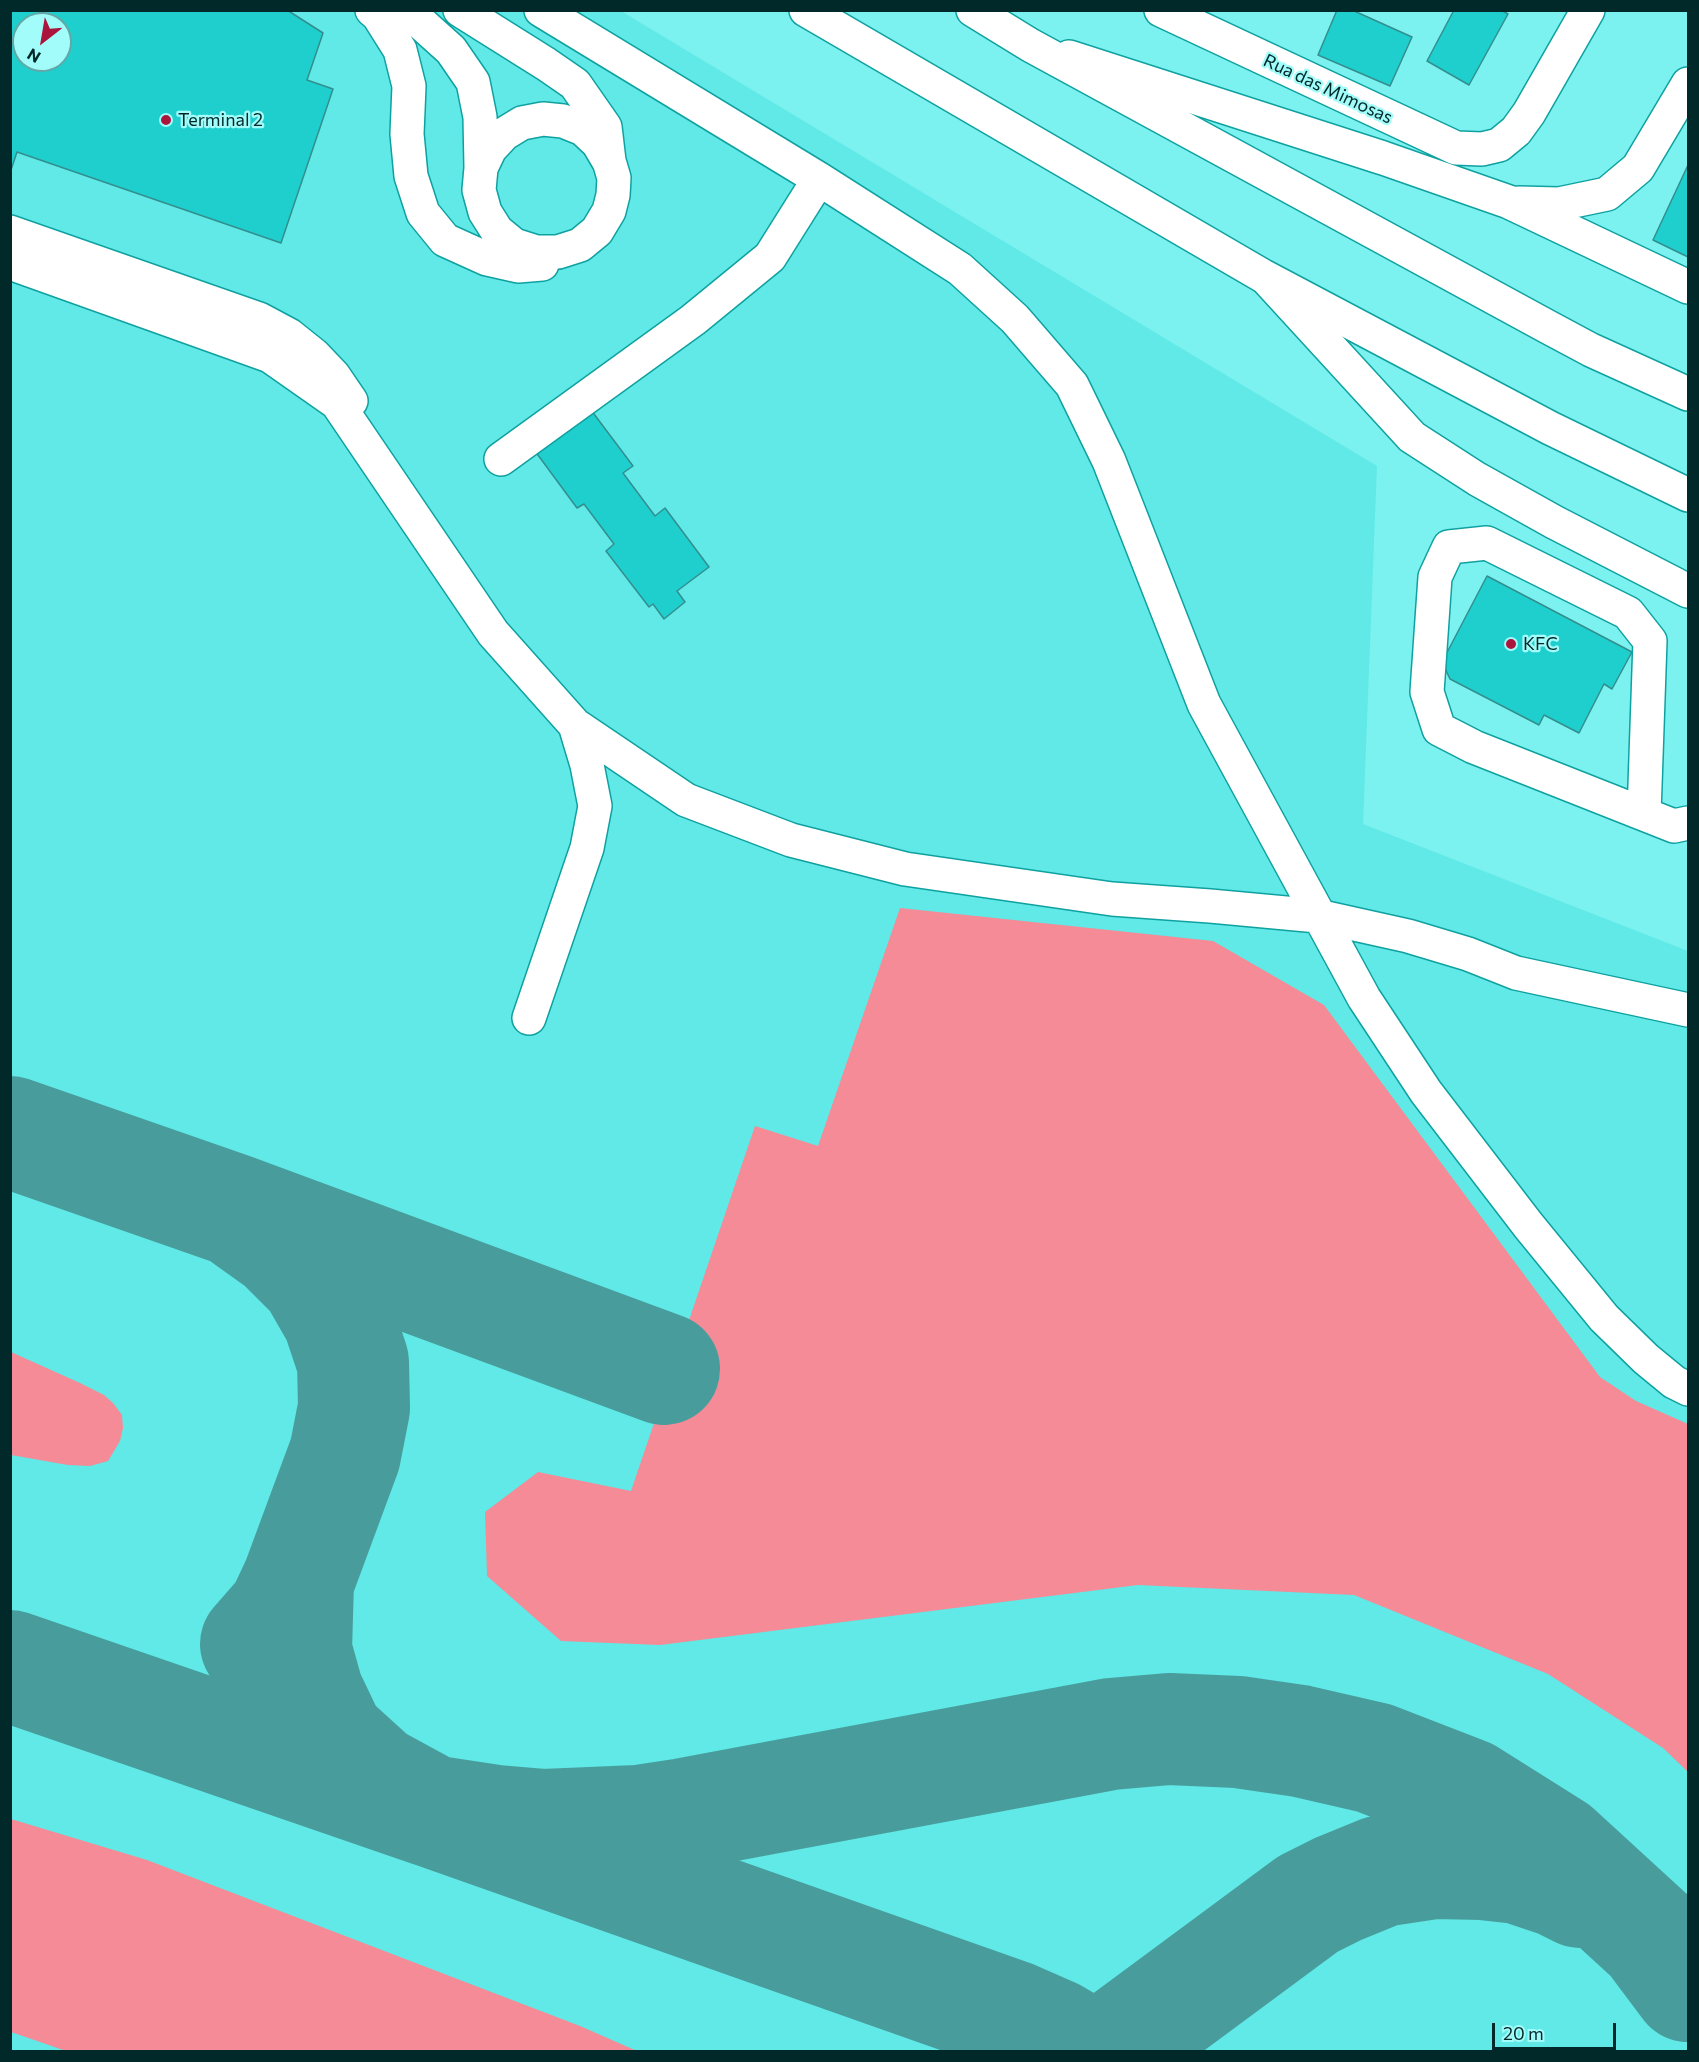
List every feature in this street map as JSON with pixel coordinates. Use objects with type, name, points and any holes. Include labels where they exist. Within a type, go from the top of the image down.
[{"type":"main road","points":[[372,10],[378,15],[400,50],[409,86],[407,134],[411,176],[423,213],[445,240],[487,259],[518,267],[544,264],[571,254],[596,234],[609,212],[614,178],[609,161],[606,127],[575,84],[460,10]]},
{"type":"main road","points":[[403,10],[451,50],[472,82],[480,117],[482,168],[480,190],[485,212],[497,231],[514,245],[525,249],[536,252],[558,252],[580,245],[597,231],[609,212]]},
{"type":"main road","points":[[541,10],[819,178],[960,269],[1015,319],[1072,385],[1109,461],[1204,704],[1364,998],[1426,1092],[1528,1225],[1604,1318],[1653,1365],[1674,1382],[1689,1389]]},
{"type":"main road","points":[[806,10],[1263,276],[1550,428],[1689,495]]},
{"type":"main road","points":[[973,10],[1029,45],[1556,332],[1689,394]]},
{"type":"main road","name":"Rua das Mimosas","points":[[1161,10],[1456,148],[1482,149],[1499,145],[1516,132],[1588,10]]},
{"type":"main road","points":[[1029,45],[1383,158],[1509,202],[1689,287]]},
{"type":"main road","points":[[1509,202],[1559,204],[1607,194],[1638,168],[1689,84]]},
{"type":"main road","points":[[482,168],[490,149],[504,134],[522,123],[543,119],[563,121],[583,129],[598,143],[609,161]]},
{"type":"main road","points":[[501,459],[693,320],[770,257],[819,178]]},
{"type":"main road","points":[[10,232],[259,319],[289,335],[314,355],[334,376],[354,405],[384,471]]},
{"type":"main road","points":[[10,263],[270,356],[337,403],[493,633],[575,726],[686,800],[791,840],[905,869],[1112,899],[1318,916],[1408,936],[1468,954],[1516,973],[1689,1010]]},
{"type":"main road","points":[[1263,276],[1412,437],[1477,479],[1535,512],[1689,591]]},
{"type":"main road","points":[[1644,814],[1650,641],[1628,613],[1487,543],[1449,547],[1435,577],[1427,692],[1439,729],[1474,747],[1674,826],[1689,823]]},
{"type":"main road","points":[[529,1018],[587,848],[594,806],[587,765],[575,726]]},
{"type":"shaded area","points":[[11,11],[621,11],[1377,466],[1363,824],[1688,951],[1688,2051],[11,2051]]},
{"type":"shaded area","points":[[900,908],[1213,941],[1324,1005],[1600,1377],[1636,1401],[1688,1424],[1688,1772],[1663,1748],[1548,1674],[1354,1595],[1138,1585],[660,1645],[561,1641],[487,1576],[485,1512],[538,1472],[631,1491],[755,1126],[818,1146]]},
{"type":"shaded area","points":[[11,1352],[104,1395],[113,1403],[122,1415],[123,1428],[120,1441],[108,1461],[90,1466],[68,1465],[11,1455]]},
{"type":"shaded area","points":[[11,1819],[147,1860],[580,2026],[637,2051],[69,2052],[11,2032]]},
{"type":"building","name":"Terminal 2","points":[[10,10],[287,10],[323,33],[307,80],[333,89],[281,243],[17,152],[10,173]]},
{"type":"building","points":[[1337,10],[1352,10],[1412,37],[1390,86],[1318,55]]},
{"type":"building","points":[[1454,10],[1501,10],[1508,14],[1469,85],[1427,61]]},
{"type":"building","points":[[1688,165],[1688,257],[1653,240]]},
{"type":"building","points":[[591,410],[633,466],[623,473],[655,516],[665,508],[709,567],[677,591],[685,602],[664,619],[653,604],[649,607],[606,551],[614,544],[584,504],[577,508],[535,451]]},
{"type":"building","points":[[1487,576],[1632,652],[1612,689],[1604,684],[1579,733],[1544,715],[1539,725],[1450,679],[1442,662]]},
{"type":"taxiway","points":[[10,1132],[234,1210],[664,1369]]},
{"type":"taxiway","points":[[246,1218],[281,1243],[315,1277],[338,1317],[353,1362],[354,1408],[345,1454],[298,1581],[283,1613],[256,1644]]},
{"type":"taxiway","points":[[298,1581],[296,1651],[308,1694],[330,1740],[374,1780],[431,1811],[1012,2016],[1053,2034],[1084,2052]]},
{"type":"taxiway","points":[[10,1666],[431,1811],[497,1821],[544,1825],[638,1821],[684,1814],[1111,1734],[1169,1729],[1238,1732],[1300,1741],[1374,1758],[1467,1794],[1556,1850],[1652,1938],[1688,1986]]},
{"type":"taxiway","points":[[1108,2052],[1308,1904],[1382,1871],[1435,1863],[1483,1864],[1519,1868],[1558,1881],[1580,1892]]},
{"type":"place","name":"Terminal 2","points":[[166,120]]},
{"type":"place","name":"KFC","points":[[1511,644]]}]
